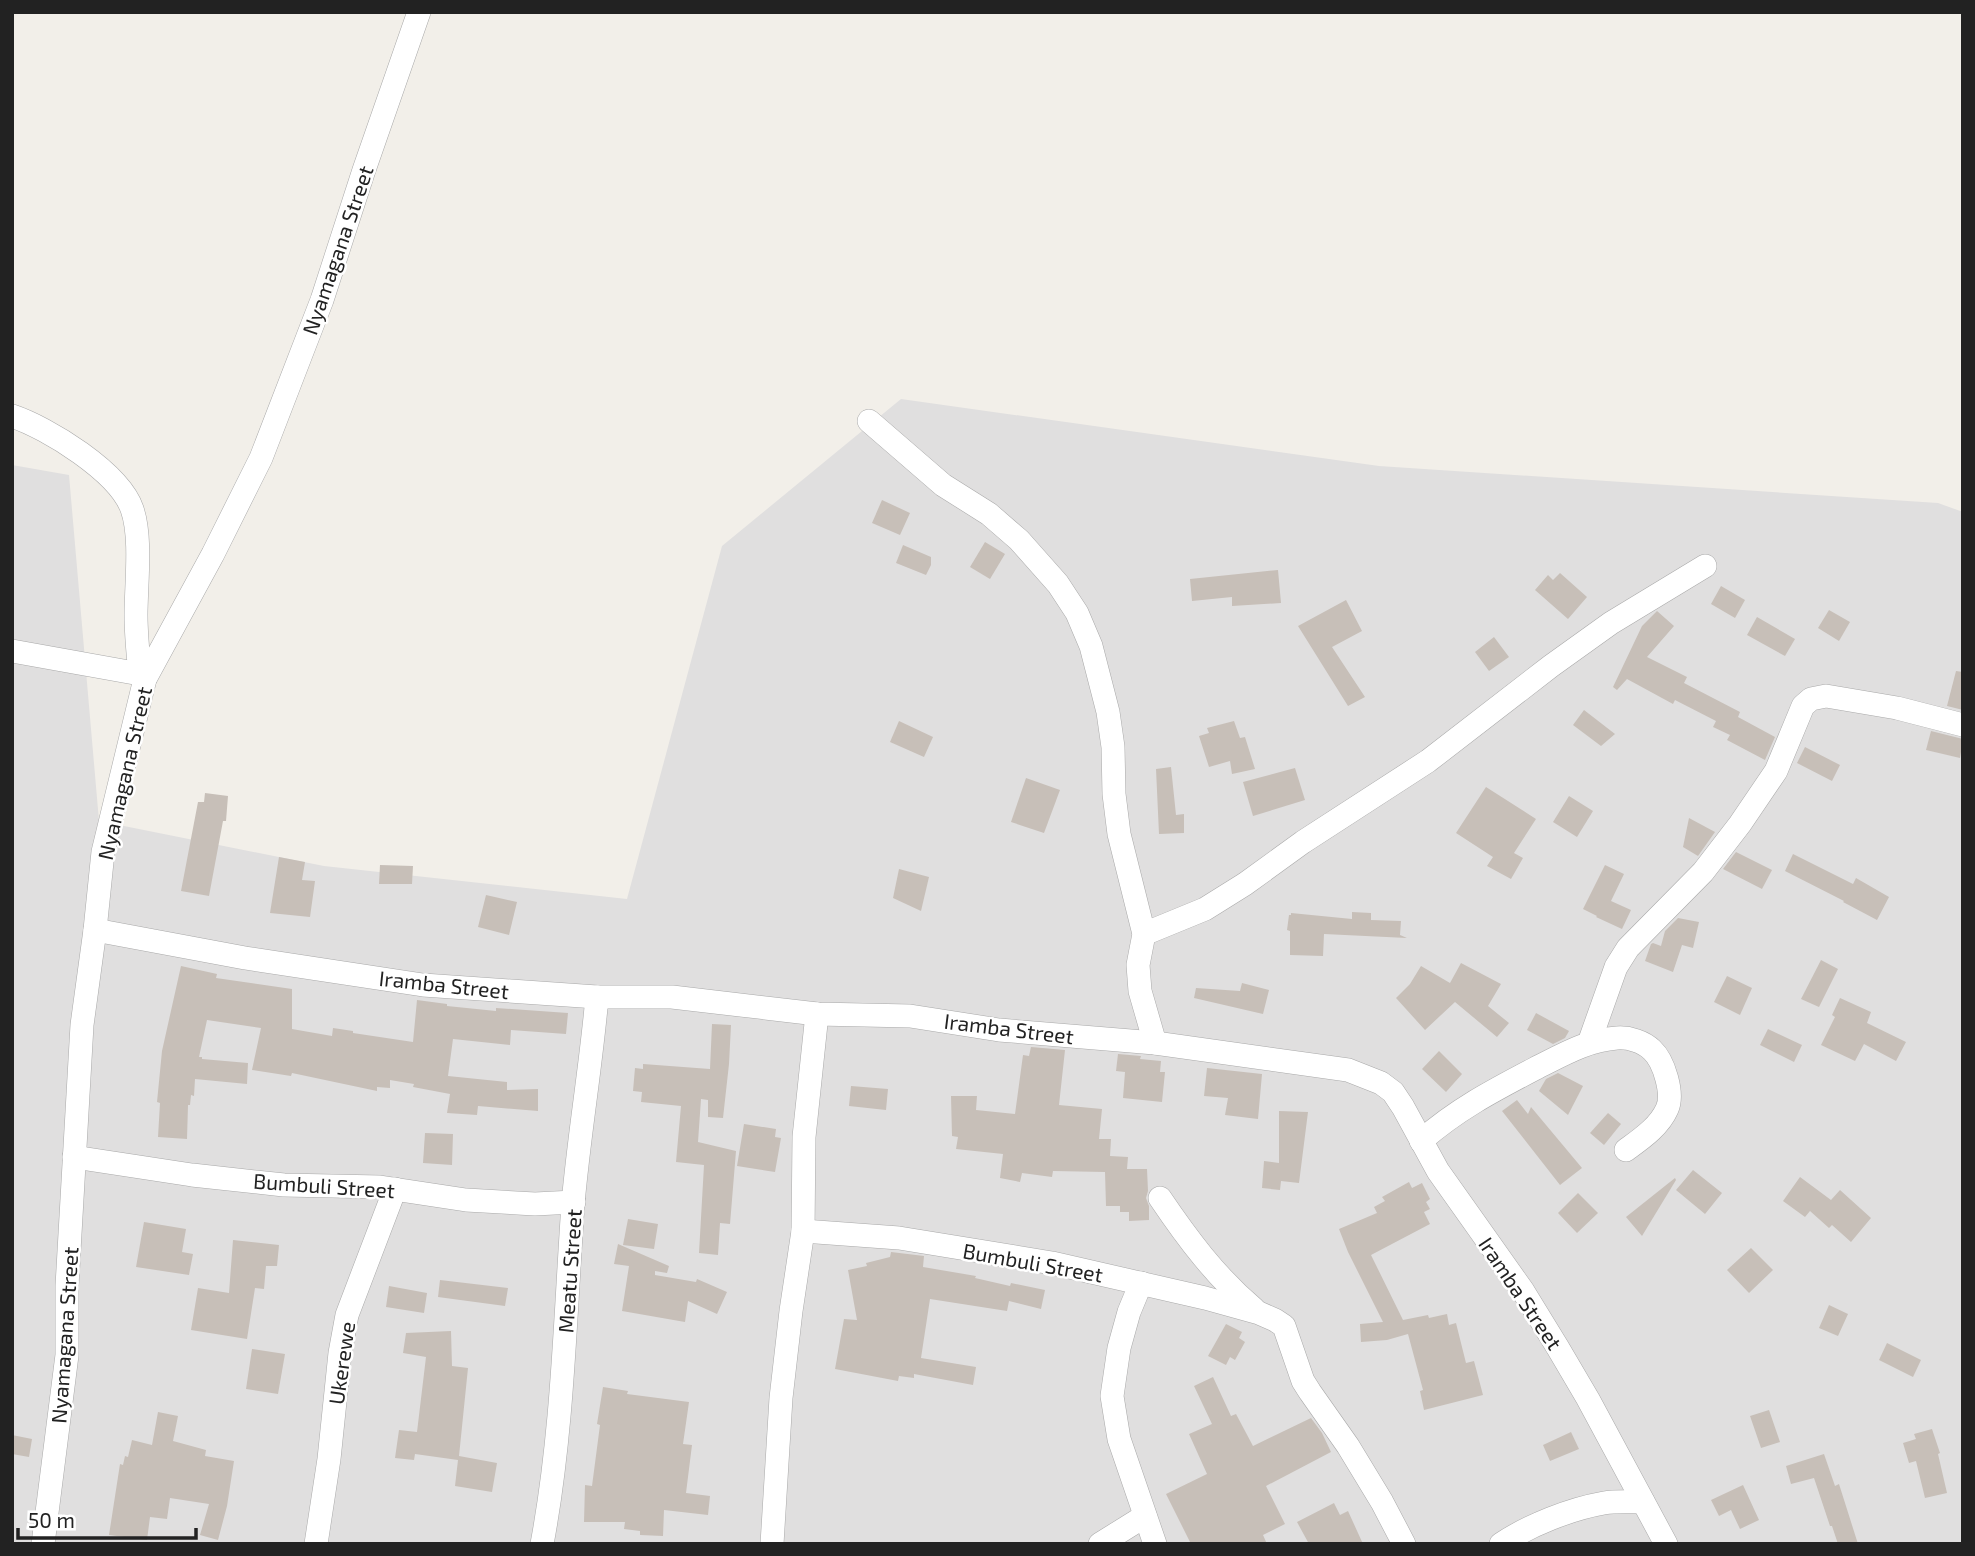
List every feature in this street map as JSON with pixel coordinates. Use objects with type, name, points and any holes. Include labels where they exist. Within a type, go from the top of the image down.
[{"type":"street","name":"Nyamagana Street","points":[[43,1544],[67,1355],[67,1286],[82,1025],[103,852],[142,677],[213,554],[261,458],[322,300],[419,12]]},
{"type":"street","points":[[12,416],[52,434],[96,466],[122,490],[132,509],[136,528],[136,619],[142,677],[12,651]]},
{"type":"street","points":[[869,421],[943,485],[989,514],[1019,540],[1058,584],[1077,613],[1091,646],[1108,712],[1119,834],[1144,934],[1138,965],[1140,991],[1155,1043]]},
{"type":"street","points":[[1144,934],[1205,909],[1245,884],[1303,842],[1428,761],[1611,623],[1705,566]]},
{"type":"street","points":[[1589,1043],[1616,967],[1628,948],[1703,872],[1740,824],[1776,771],[1803,706],[1811,699],[1826,696],[1897,708],[1963,724]]},
{"type":"street","name":"Iramba Street","points":[[95,930],[245,958],[423,985],[597,997],[671,997],[817,1014],[910,1016],[999,1030],[1155,1043],[1348,1070],[1381,1083],[1403,1107],[1454,1196],[1523,1291],[1551,1336],[1666,1544]]},
{"type":"street","name":"Meatu Street","points":[[542,1544],[556,1431],[573,1202],[597,997]]},
{"type":"street","points":[[772,1544],[781,1398],[803,1231],[804,1137],[817,1014]]},
{"type":"street","points":[[1421,1141],[1442,1123],[1487,1094],[1569,1051],[1589,1043],[1620,1038],[1641,1042],[1653,1051],[1670,1087],[1668,1107],[1659,1122],[1626,1150]]},
{"type":"street","name":"Bumbuli Street","points":[[75,1157],[192,1175],[284,1185],[380,1187],[466,1200],[535,1204],[573,1202]]},
{"type":"street","name":"Ukerewe","points":[[316,1544],[347,1315],[395,1189]]},
{"type":"street","name":"Bumbuli Street","points":[[1160,1198],[1206,1261],[1236,1294],[1259,1313]]},
{"type":"street","name":"Bumbuli Street","points":[[803,1231],[899,1238],[1052,1263],[1259,1313],[1275,1320],[1284,1326],[1303,1381],[1348,1446],[1404,1544]]},
{"type":"street","points":[[1141,1283],[1119,1348],[1112,1396],[1119,1439],[1155,1544]]},
{"type":"street","points":[[1501,1544],[1518,1533],[1570,1513],[1605,1503],[1643,1502]]},
{"type":"street","points":[[1100,1544],[1145,1516]]},
{"type":"shaded area","points":[[901,399],[1379,466],[1938,503],[1963,512],[1963,1544],[12,1544],[12,465],[69,475],[99,821],[324,866],[627,899],[722,546]]},
{"type":"building","points":[[882,500],[910,513],[900,535],[872,523]]},
{"type":"building","points":[[985,542],[1005,554],[990,579],[970,567]]},
{"type":"building","points":[[903,545],[931,557],[931,565],[926,575],[896,563]]},
{"type":"building","points":[[1278,570],[1281,603],[1232,606],[1232,597],[1192,601],[1190,579]]},
{"type":"building","points":[[1560,573],[1587,597],[1568,619],[1535,590],[1548,575],[1553,580]]},
{"type":"building","points":[[1721,586],[1745,600],[1735,618],[1711,604]]},
{"type":"building","points":[[1346,600],[1362,631],[1332,647],[1365,697],[1348,706],[1298,626]]},
{"type":"building","points":[[1829,610],[1850,622],[1839,641],[1818,628]]},
{"type":"building","points":[[1657,611],[1674,626],[1647,657],[1687,677],[1684,683],[1740,712],[1738,717],[1775,737],[1765,760],[1727,740],[1730,735],[1713,727],[1716,721],[1675,700],[1673,704],[1627,679],[1617,690],[1613,687],[1642,626]]},
{"type":"building","points":[[1757,617],[1795,639],[1785,656],[1747,635]]},
{"type":"building","points":[[1494,637],[1509,657],[1489,671],[1475,652]]},
{"type":"building","points":[[1956,671],[1963,672],[1963,710],[1947,706]]},
{"type":"building","points":[[1584,710],[1615,734],[1601,746],[1573,725]]},
{"type":"building","points":[[899,721],[933,737],[924,757],[890,742]]},
{"type":"building","points":[[1234,721],[1240,738],[1245,737],[1255,769],[1232,774],[1230,761],[1209,767],[1199,736],[1209,733],[1207,728]]},
{"type":"building","points":[[1931,731],[1963,739],[1960,758],[1926,750]]},
{"type":"building","points":[[1805,747],[1840,765],[1832,781],[1797,763]]},
{"type":"building","points":[[1171,767],[1176,815],[1184,814],[1184,833],[1159,834],[1156,769]]},
{"type":"building","points":[[1295,768],[1305,800],[1253,816],[1243,782]]},
{"type":"building","points":[[1026,778],[1060,790],[1044,833],[1011,822]]},
{"type":"building","points":[[1486,787],[1536,819],[1514,853],[1523,858],[1511,879],[1487,866],[1493,857],[1456,833]]},
{"type":"building","points":[[205,793],[228,796],[226,821],[223,821],[209,896],[181,891],[198,802],[204,802]]},
{"type":"building","points":[[1569,796],[1593,811],[1577,837],[1553,822]]},
{"type":"building","points":[[1689,818],[1715,832],[1698,856],[1683,847]]},
{"type":"building","points":[[1736,852],[1772,870],[1762,889],[1723,869]]},
{"type":"building","points":[[1793,854],[1853,884],[1856,878],[1889,897],[1877,920],[1785,871]]},
{"type":"building","points":[[279,857],[305,862],[302,880],[315,881],[310,917],[270,913]]},
{"type":"building","points":[[380,865],[413,866],[412,884],[379,884]]},
{"type":"building","points":[[1605,865],[1624,874],[1611,901],[1631,910],[1622,929],[1583,909]]},
{"type":"building","points":[[899,869],[929,877],[921,911],[893,898]]},
{"type":"building","points":[[486,895],[517,902],[509,935],[478,927]]},
{"type":"building","points":[[1352,912],[1371,913],[1371,920],[1401,921],[1400,935],[1407,938],[1324,934],[1323,956],[1290,955],[1290,931],[1287,930],[1291,913],[1352,919]]},
{"type":"building","points":[[1678,918],[1699,922],[1693,948],[1682,945],[1673,972],[1645,961],[1651,944],[1661,946],[1665,931]]},
{"type":"building","points":[[1821,960],[1838,969],[1819,1007],[1801,999]]},
{"type":"building","points":[[1461,963],[1501,984],[1488,1006],[1509,1023],[1497,1037],[1455,1002],[1425,1030],[1396,998],[1410,984],[1421,966],[1450,983]]},
{"type":"building","points":[[181,966],[217,974],[216,978],[292,989],[292,1029],[332,1036],[333,1028],[413,1042],[417,1000],[496,1011],[496,1008],[568,1013],[566,1034],[511,1030],[510,1045],[453,1039],[448,1076],[507,1082],[507,1090],[538,1089],[538,1111],[478,1106],[477,1115],[447,1113],[450,1094],[413,1087],[414,1084],[390,1080],[390,1088],[377,1087],[377,1091],[292,1073],[291,1076],[252,1070],[261,1028],[207,1020],[199,1057],[248,1063],[247,1084],[195,1079],[194,1096],[191,1095],[188,1105],[187,1139],[158,1137],[160,1103],[157,1102],[162,1051]]},
{"type":"building","points":[[1727,976],[1752,988],[1740,1015],[1714,1002]]},
{"type":"building","points":[[1242,983],[1269,990],[1263,1014],[1194,998],[1196,988],[1240,991]]},
{"type":"building","points":[[1840,998],[1871,1012],[1867,1023],[1906,1042],[1896,1061],[1864,1044],[1855,1061],[1821,1045],[1835,1017],[1832,1015]]},
{"type":"building","points":[[1536,1013],[1569,1031],[1565,1038],[1553,1044],[1527,1030]]},
{"type":"building","points":[[712,1024],[731,1025],[723,1118],[708,1117],[708,1100],[701,1099],[698,1142],[736,1151],[730,1224],[720,1223],[718,1255],[699,1253],[704,1165],[676,1162],[681,1106],[641,1102],[642,1092],[633,1091],[635,1068],[643,1069],[643,1064],[710,1069]]},
{"type":"building","points":[[1768,1029],[1802,1045],[1794,1062],[1760,1045]]},
{"type":"building","points":[[1031,1047],[1065,1050],[1059,1105],[1102,1109],[1099,1139],[1111,1139],[1110,1156],[1128,1157],[1127,1169],[1147,1169],[1146,1198],[1149,1220],[1129,1221],[1129,1212],[1120,1212],[1120,1206],[1106,1206],[1105,1172],[1053,1171],[1052,1177],[1022,1173],[1020,1182],[1000,1178],[1003,1154],[956,1149],[958,1137],[952,1136],[951,1096],[977,1096],[976,1110],[1015,1114],[1023,1055],[1029,1056]]},
{"type":"building","points":[[1439,1051],[1462,1074],[1446,1092],[1422,1069]]},
{"type":"building","points":[[1118,1054],[1161,1061],[1160,1072],[1165,1072],[1162,1102],[1123,1098],[1125,1072],[1116,1071]]},
{"type":"building","points":[[1207,1068],[1262,1074],[1258,1119],[1225,1115],[1228,1098],[1204,1096]]},
{"type":"building","points":[[1558,1073],[1583,1086],[1568,1115],[1539,1091],[1546,1079]]},
{"type":"building","points":[[851,1086],[888,1089],[886,1110],[849,1106]]},
{"type":"building","points":[[1517,1100],[1528,1114],[1531,1107],[1582,1168],[1560,1185],[1502,1111]]},
{"type":"building","points":[[1279,1111],[1308,1112],[1299,1183],[1281,1181],[1280,1190],[1262,1188],[1264,1161],[1279,1163]]},
{"type":"building","points":[[1608,1113],[1621,1124],[1604,1145],[1590,1133]]},
{"type":"building","points":[[744,1124],[776,1129],[775,1137],[781,1138],[775,1172],[737,1166]]},
{"type":"building","points":[[425,1133],[453,1134],[452,1165],[423,1163]]},
{"type":"building","points":[[1693,1170],[1722,1193],[1705,1214],[1676,1190]]},
{"type":"building","points":[[1800,1177],[1831,1200],[1840,1190],[1871,1218],[1851,1242],[1832,1225],[1829,1228],[1810,1211],[1805,1217],[1783,1201]]},
{"type":"building","points":[[1675,1178],[1676,1180],[1642,1236],[1626,1217]]},
{"type":"building","points":[[1409,1182],[1412,1188],[1422,1183],[1430,1199],[1426,1202],[1430,1209],[1424,1212],[1430,1224],[1371,1255],[1403,1320],[1447,1314],[1449,1325],[1456,1323],[1466,1363],[1474,1361],[1483,1395],[1424,1410],[1420,1391],[1423,1390],[1408,1334],[1387,1340],[1361,1342],[1360,1324],[1383,1322],[1339,1229],[1377,1213],[1374,1207],[1385,1201],[1382,1197]]},
{"type":"building","points":[[1578,1193],[1598,1213],[1577,1233],[1558,1213]]},
{"type":"building","points":[[628,1219],[658,1224],[654,1249],[623,1245]]},
{"type":"building","points":[[144,1222],[186,1229],[182,1252],[193,1254],[189,1275],[136,1267]]},
{"type":"building","points":[[233,1240],[279,1245],[277,1266],[266,1266],[264,1289],[255,1288],[247,1339],[191,1330],[198,1288],[229,1293]]},
{"type":"building","points":[[618,1244],[669,1266],[667,1273],[655,1271],[655,1275],[696,1282],[697,1279],[727,1292],[717,1314],[688,1301],[685,1322],[622,1311],[629,1266],[614,1264]]},
{"type":"building","points":[[1751,1248],[1773,1270],[1749,1293],[1727,1270]]},
{"type":"building","points":[[891,1252],[924,1256],[923,1267],[976,1276],[975,1278],[1010,1286],[1011,1283],[1045,1290],[1041,1309],[1009,1301],[1007,1311],[930,1299],[921,1358],[976,1367],[973,1385],[914,1374],[914,1378],[899,1376],[898,1381],[835,1369],[844,1319],[857,1320],[848,1270],[890,1257]]},
{"type":"building","points":[[440,1280],[508,1288],[505,1306],[438,1297]]},
{"type":"building","points":[[389,1286],[427,1293],[424,1313],[386,1307]]},
{"type":"building","points":[[1829,1305],[1848,1314],[1838,1336],[1819,1328]]},
{"type":"building","points":[[1226,1324],[1242,1332],[1239,1338],[1245,1342],[1235,1360],[1230,1357],[1226,1365],[1208,1356]]},
{"type":"building","points":[[451,1331],[452,1366],[468,1368],[459,1456],[497,1463],[492,1492],[455,1486],[458,1460],[415,1454],[414,1460],[395,1458],[399,1430],[417,1432],[426,1357],[403,1353],[406,1333]]},
{"type":"building","points":[[1887,1343],[1921,1360],[1913,1377],[1879,1360]]},
{"type":"building","points":[[252,1349],[285,1354],[278,1394],[246,1389]]},
{"type":"building","points":[[1213,1377],[1231,1416],[1236,1414],[1253,1446],[1311,1418],[1331,1452],[1266,1486],[1285,1524],[1263,1535],[1267,1544],[1191,1544],[1166,1494],[1207,1474],[1189,1434],[1212,1424],[1194,1386]]},
{"type":"building","points":[[603,1387],[628,1391],[627,1394],[689,1402],[683,1444],[692,1445],[686,1493],[710,1496],[708,1515],[664,1510],[663,1536],[640,1535],[640,1531],[624,1529],[625,1522],[584,1522],[585,1485],[592,1486]]},
{"type":"building","points":[[1769,1410],[1780,1442],[1761,1448],[1750,1416]]},
{"type":"building","points":[[158,1412],[178,1416],[173,1441],[206,1450],[205,1456],[234,1461],[218,1540],[200,1535],[209,1504],[170,1498],[167,1519],[150,1517],[147,1540],[109,1535],[120,1464],[123,1465],[125,1456],[128,1457],[132,1440],[152,1445]]},
{"type":"building","points":[[1932,1429],[1940,1453],[1938,1454],[1947,1493],[1925,1498],[1916,1461],[1909,1463],[1903,1443],[1916,1439],[1914,1434]]},
{"type":"building","points":[[1571,1432],[1579,1449],[1550,1461],[1543,1445]]},
{"type":"building","points":[[12,1435],[32,1439],[29,1457],[12,1454]]},
{"type":"building","points":[[1824,1454],[1835,1486],[1839,1484],[1858,1544],[1838,1544],[1814,1478],[1791,1484],[1786,1466]]},
{"type":"building","points":[[1743,1485],[1759,1520],[1740,1529],[1731,1510],[1719,1516],[1711,1500]]},
{"type":"building","points":[[1334,1503],[1340,1515],[1348,1511],[1363,1544],[1309,1544],[1297,1522]]}]
